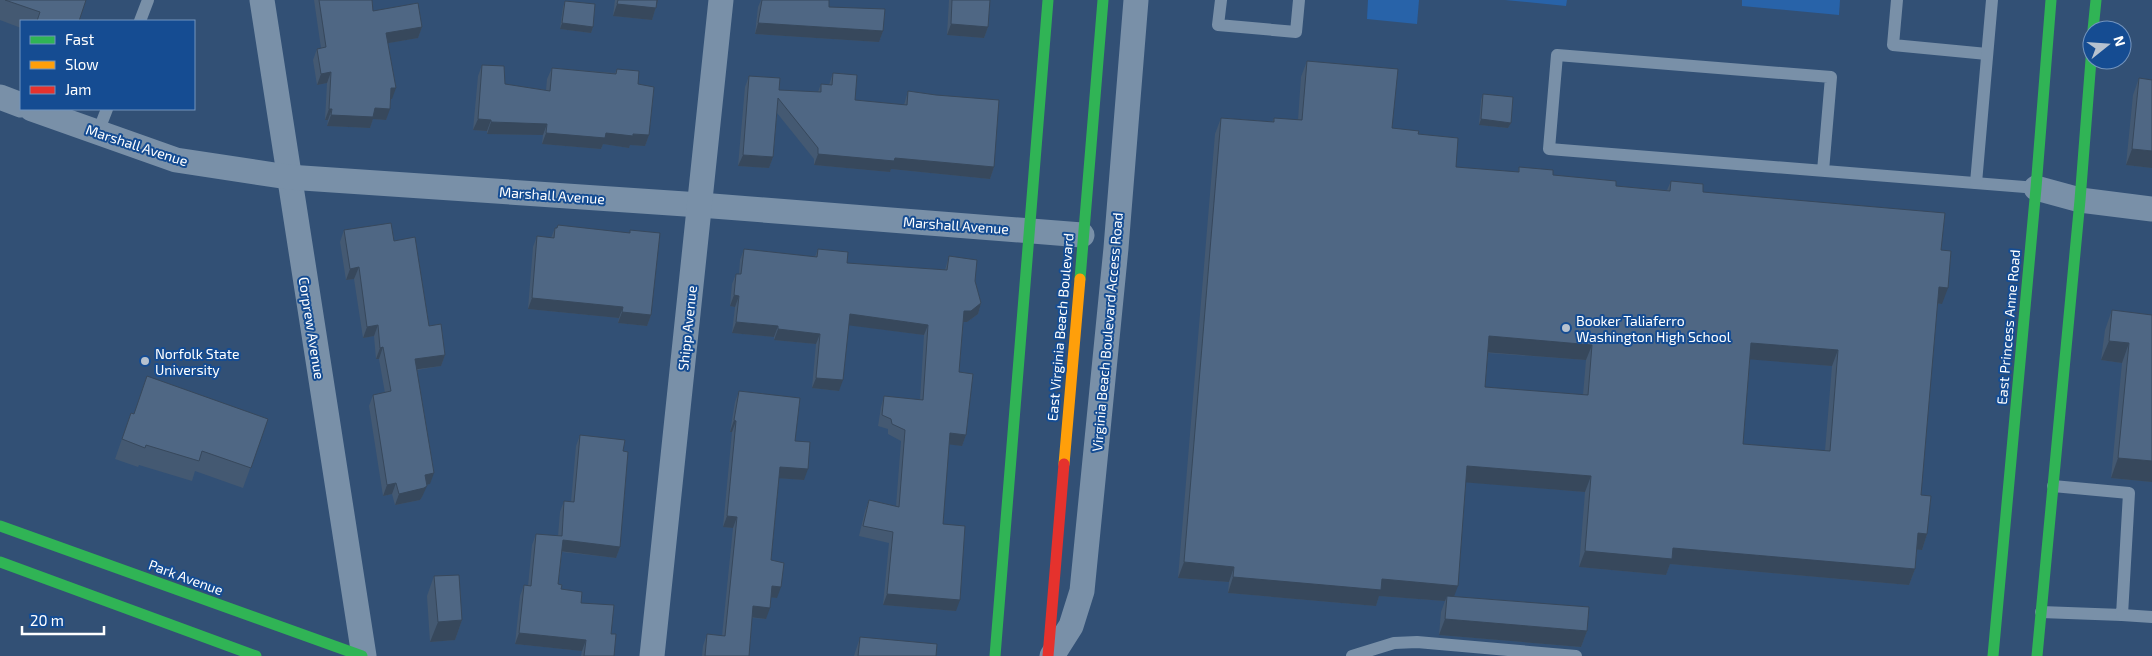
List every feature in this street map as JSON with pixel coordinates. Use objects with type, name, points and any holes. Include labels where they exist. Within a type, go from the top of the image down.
[{"type":"main road","points":[[995,656],[1048,0]]},
{"type":"main road","name":"East Virginia Beach Boulevard","points":[[1050,656],[1082,234],[1103,0]]},
{"type":"main road","name":"East Princess Anne Road","points":[[1993,656],[2036,188],[2051,0]]},
{"type":"main road","points":[[2094,20],[2096,0]]},
{"type":"main road","points":[[2037,656],[2080,200],[2090,70]]},
{"type":"main road","name":"Park Avenue","points":[[0,526],[363,656]]},
{"type":"main road","points":[[0,562],[256,656]]},
{"type":"street","name":"Corprew Avenue","points":[[262,0],[363,656]]},
{"type":"street","name":"Shipp Avenue","points":[[652,656],[721,0]]},
{"type":"street","name":"Virginia Beach Boulevard Access Road","points":[[1050,656],[1071,626],[1082,591],[1116,248],[1136,0]]},
{"type":"street","points":[[0,98],[20,105]]},
{"type":"street","name":"Marshall Avenue","points":[[35,110],[176,160],[288,177],[700,205],[1082,234]]},
{"type":"street","points":[[2036,188],[2080,200],[2152,209]]},
{"type":"lane","points":[[140,20],[148,0]]},
{"type":"lane","points":[[1221,0],[1218,25],[1296,32],[1298,0]]},
{"type":"lane","points":[[1896,0],[1893,45],[1987,54]]},
{"type":"lane","points":[[1976,183],[1992,0]]},
{"type":"lane","points":[[1823,171],[1831,77],[1557,54],[1549,149],[1823,171],[1976,183],[2036,188]]},
{"type":"lane","points":[[98,132],[106,110]]},
{"type":"lane","points":[[2053,486],[2130,493],[2122,615]]},
{"type":"lane","points":[[2041,612],[2152,617]]},
{"type":"lane","points":[[1352,656],[1394,643],[1417,642],[1576,656]]},
{"type":"shaded area","points":[[1368,0],[1419,0],[1417,24],[1367,19]]},
{"type":"shaded area","points":[[1505,0],[1567,0],[1566,6]]},
{"type":"shaded area","points":[[1742,0],[1840,0],[1839,15],[1742,6]]},
{"type":"building","points":[[5,0],[86,0],[79,20],[37,20],[40,12]]},
{"type":"building","points":[[319,0],[372,0],[373,11],[418,3],[422,27],[386,33],[396,88],[391,88],[390,109],[375,108],[373,117],[331,115],[332,109],[329,109],[331,72],[321,74],[317,49],[326,47]]},
{"type":"building","points":[[618,0],[657,0],[656,8],[617,4]]},
{"type":"building","points":[[762,0],[829,0],[829,7],[885,9],[883,31],[758,23]]},
{"type":"building","points":[[952,0],[990,0],[988,27],[951,24]]},
{"type":"building","points":[[565,1],[595,4],[593,27],[562,23]]},
{"type":"building","points":[[1307,61],[1398,69],[1392,128],[1419,131],[1418,134],[1458,138],[1456,167],[1519,172],[1519,167],[1553,170],[1553,175],[1616,181],[1616,186],[1670,191],[1671,181],[1703,184],[1703,192],[1945,213],[1941,250],[1951,251],[1948,288],[1939,287],[1921,495],[1931,496],[1927,534],[1918,533],[1915,569],[1673,548],[1672,559],[1585,551],[1591,476],[1467,466],[1458,586],[1382,579],[1381,590],[1233,577],[1234,567],[1184,562],[1221,118],[1274,122],[1274,118],[1302,120]],"holes":[[[1489,336],[1592,345],[1588,395],[1485,387]],[[1751,343],[1838,350],[1830,451],[1743,444]]]},
{"type":"building","points":[[482,65],[504,66],[505,84],[550,91],[552,68],[616,74],[617,69],[639,71],[638,84],[654,87],[649,135],[633,134],[633,136],[606,133],[605,138],[546,133],[547,124],[491,122],[491,120],[478,119]]},
{"type":"building","points":[[833,73],[857,75],[855,100],[907,105],[908,91],[999,100],[994,167],[895,158],[894,161],[818,154],[818,148],[778,98],[773,157],[743,155],[749,76],[780,78],[779,90],[821,92],[821,84],[832,85]]},
{"type":"building","points":[[2139,78],[2152,80],[2152,151],[2132,149]]},
{"type":"building","points":[[1483,94],[1513,97],[1511,123],[1481,119]]},
{"type":"building","points":[[391,223],[394,241],[415,237],[429,326],[441,324],[445,355],[415,359],[434,473],[425,475],[427,486],[424,488],[399,494],[396,483],[387,485],[373,395],[391,391],[383,347],[380,348],[378,325],[367,327],[359,267],[350,269],[344,230]]},
{"type":"building","points":[[558,225],[630,233],[630,230],[660,233],[651,315],[622,312],[623,307],[532,298],[537,236],[554,238],[555,228]]},
{"type":"building","points":[[744,249],[817,257],[818,249],[848,252],[847,263],[947,270],[949,256],[977,260],[975,281],[981,303],[971,311],[964,311],[959,372],[973,374],[966,435],[950,433],[943,524],[965,526],[960,600],[887,594],[893,532],[863,526],[869,500],[899,507],[905,430],[892,424],[891,419],[882,415],[884,396],[923,400],[928,325],[850,314],[843,380],[816,378],[820,334],[778,329],[778,326],[736,322],[739,296],[734,295],[736,274],[741,274]]},
{"type":"building","points":[[2112,310],[2152,315],[2152,461],[2118,458],[2129,343],[2109,341]]},
{"type":"building","points":[[147,376],[268,419],[251,468],[202,451],[199,461],[146,445],[145,448],[122,439],[131,413],[134,414]]},
{"type":"building","points":[[739,391],[800,398],[795,441],[810,442],[808,469],[780,467],[771,560],[784,563],[781,587],[772,586],[770,608],[753,606],[749,656],[705,656],[707,634],[725,636],[737,517],[727,516],[736,421],[734,420]]},
{"type":"building","points":[[580,435],[625,440],[623,451],[628,452],[620,547],[563,540],[558,584],[562,585],[561,589],[582,592],[581,603],[614,605],[611,634],[616,634],[614,656],[584,656],[586,640],[519,633],[524,585],[531,586],[536,534],[562,536],[564,501],[574,502]]},
{"type":"building","points":[[459,575],[462,620],[438,622],[434,576]]},
{"type":"building","points":[[1447,596],[1589,607],[1587,631],[1445,619]]},
{"type":"building","points":[[860,637],[937,644],[936,656],[858,656]]},
{"type":"traffic: fast","points":[[995,656],[1048,0]]},
{"type":"traffic: fast","points":[[1080,279],[1103,0]]},
{"type":"traffic: fast","points":[[1993,656],[2036,188],[2051,0]]},
{"type":"traffic: fast","points":[[2094,20],[2096,0]]},
{"type":"traffic: fast","points":[[2037,656],[2080,200],[2090,70]]},
{"type":"traffic: fast","points":[[0,526],[362,656]]},
{"type":"traffic: fast","points":[[0,562],[256,656]]},
{"type":"traffic: slow","points":[[1064,464],[1080,279]]},
{"type":"traffic: jam","points":[[1048,656],[1064,464]]},
{"type":"place","name":"Booker Taliaferro Washington High School","points":[[1566,328]]},
{"type":"place","name":"Norfolk State University","points":[[145,361]]}]
